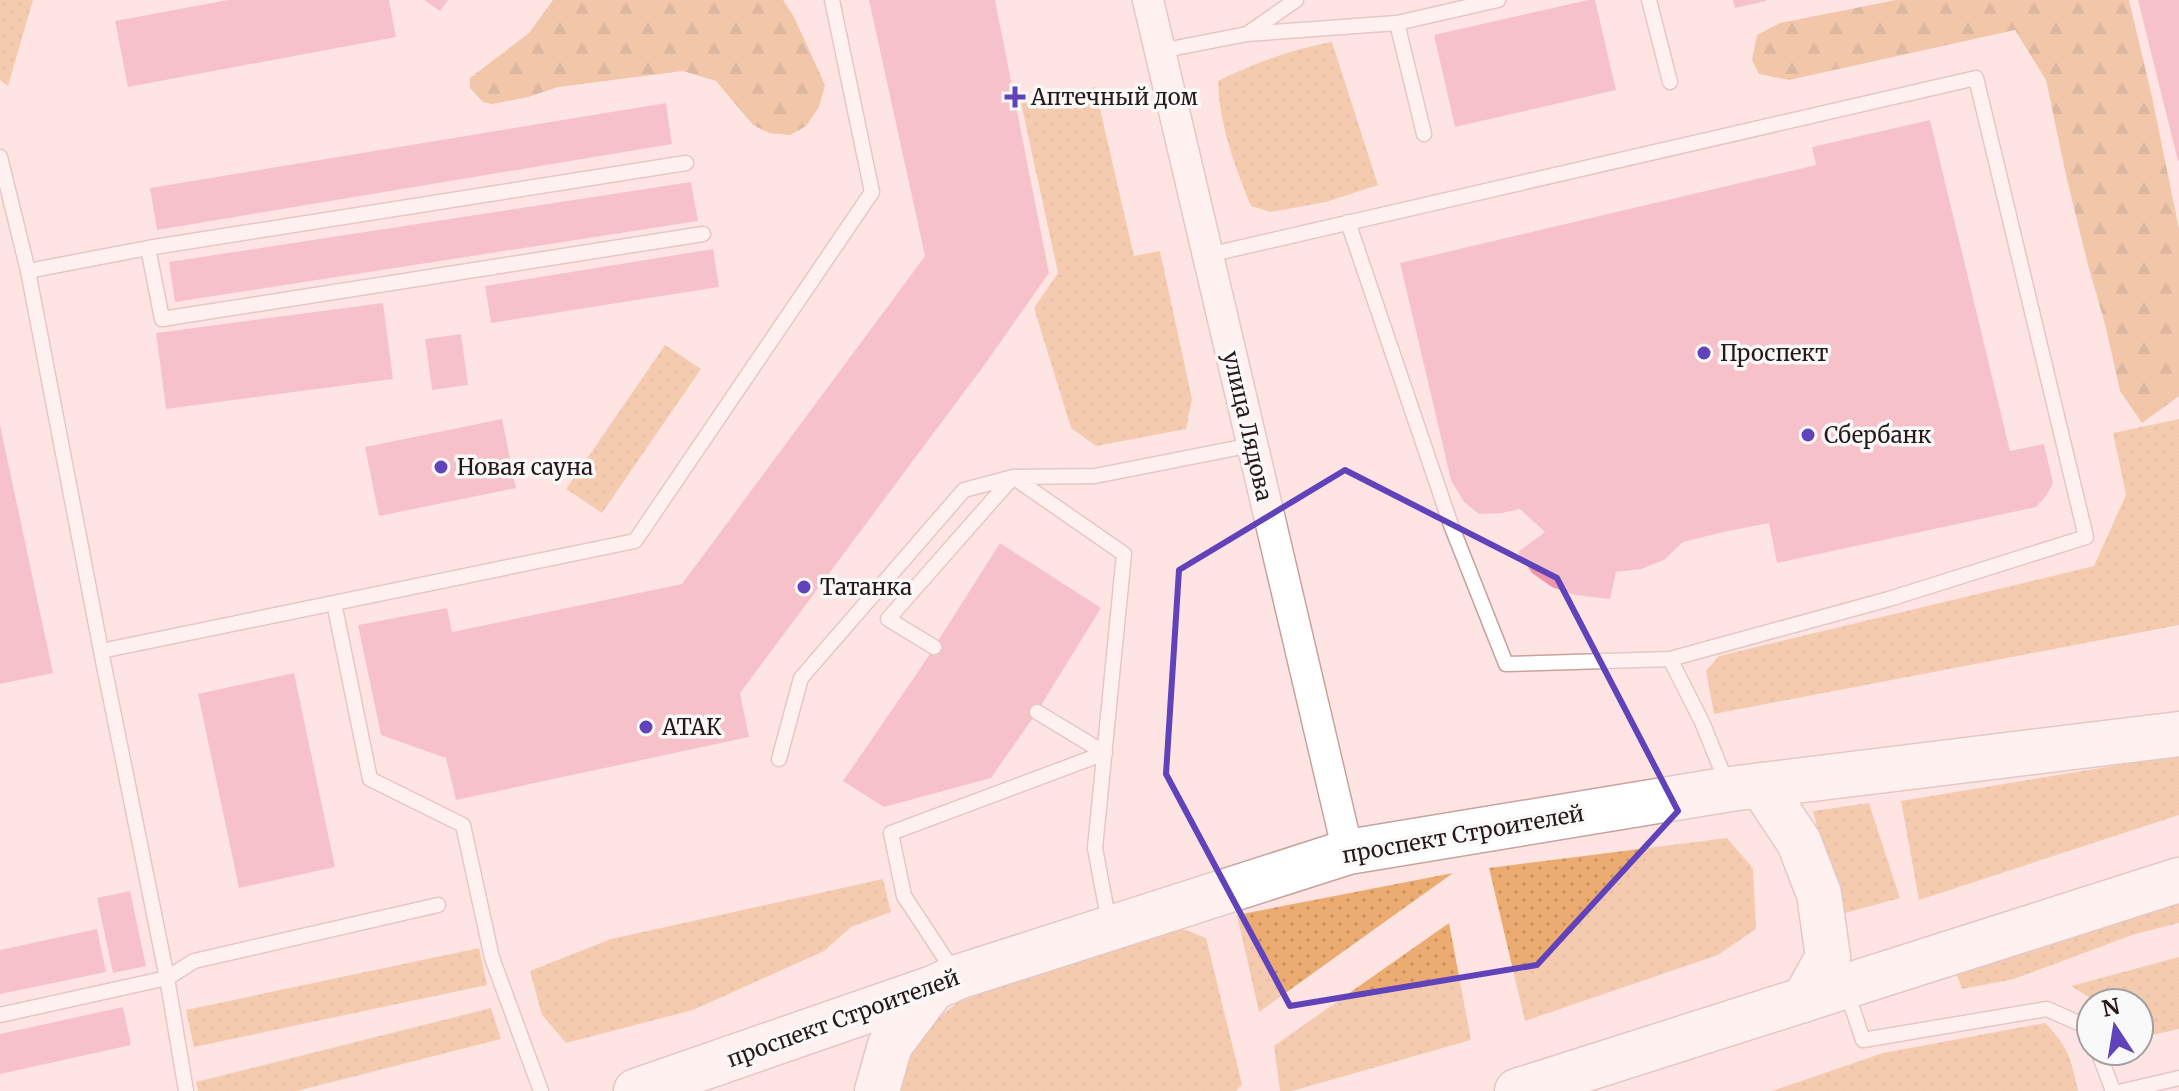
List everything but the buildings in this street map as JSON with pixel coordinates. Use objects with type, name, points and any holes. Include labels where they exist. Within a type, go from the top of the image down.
[{"type":"main road","name":"проспект Строителей","points":[[636,1091],[946,982],[1348,852],[1745,787],[2179,734]]},
{"type":"main road","points":[[1745,787],[1799,842],[1819,894],[1828,957],[1804,1000]]},
{"type":"main road","points":[[1517,1091],[2179,880]]},
{"type":"main road","points":[[877,1091],[890,1045],[946,982]]},
{"type":"street","name":"улица Лядова","points":[[1148,0],[1348,852]]},
{"type":"lane","points":[[101,651],[635,541],[872,192],[832,0]]},
{"type":"lane","points":[[1247,34],[1296,0]]},
{"type":"lane","points":[[1160,51],[1247,34],[1397,23],[1498,0]]},
{"type":"lane","points":[[1649,0],[1670,82]]},
{"type":"lane","points":[[1397,23],[1424,134]]},
{"type":"lane","points":[[1208,255],[1348,222],[1976,78],[2086,537],[1889,599],[1670,659],[1506,664],[1451,525],[1348,222]]},
{"type":"lane","points":[[0,157],[28,271],[167,978],[186,1091]]},
{"type":"lane","points":[[28,271],[148,248],[686,163]]},
{"type":"lane","points":[[148,248],[162,319],[703,234]]},
{"type":"lane","points":[[779,759],[801,678],[964,490],[1013,477],[1095,476],[1252,445]]},
{"type":"lane","points":[[934,647],[888,619],[1013,477]]},
{"type":"lane","points":[[1013,477],[1124,554],[1095,848],[1110,927]]},
{"type":"lane","points":[[334,603],[370,779],[463,825],[492,958],[541,1091]]},
{"type":"lane","points":[[1670,659],[1702,722],[1745,787]]},
{"type":"lane","points":[[1037,712],[1105,753]]},
{"type":"lane","points":[[946,982],[904,896],[891,833],[1105,753]]},
{"type":"lane","points":[[0,1015],[167,978],[194,961],[438,905]]},
{"type":"lane","points":[[1845,986],[1863,1040],[2047,1009],[2075,1021]]},
{"type":"lane","points":[[2104,1067],[2113,1091]]},
{"type":"lane","points":[[2123,1091],[2179,1078]]},
{"type":"highlighted area","points":[[1345,470],[1557,578],[1678,811],[1537,965],[1290,1006],[1166,774],[1179,570]]},
{"type":"shaded area","points":[[0,0],[33,0],[8,86],[0,80]]},
{"type":"shaded area","points":[[1332,42],[1378,185],[1326,202],[1271,212],[1251,206],[1225,129],[1218,81],[1274,57]]},
{"type":"shaded area","points":[[1095,87],[1134,256],[1160,251],[1192,399],[1186,429],[1096,446],[1071,428],[1034,308],[1058,273],[1021,103]]},
{"type":"shaded area","points":[[665,345],[701,369],[602,513],[566,489]]},
{"type":"shaded area","points":[[2179,419],[2179,625],[1714,714],[1706,671],[1719,656],[2094,566],[2126,495],[2113,433]]},
{"type":"shaded area","points":[[2179,755],[2179,815],[1919,900],[1901,801]]},
{"type":"shaded area","points":[[1869,803],[1900,898],[1838,915],[1813,811]]},
{"type":"shaded area","points":[[1727,838],[1753,868],[1756,929],[1718,955],[1525,1021],[1489,868]]},
{"type":"shaded area","points":[[1453,873],[1259,1012],[1237,915]]},
{"type":"shaded area","points":[[883,879],[891,912],[851,927],[824,951],[693,1010],[566,1043],[542,1015],[530,971],[611,939]]},
{"type":"shaded area","points":[[2179,898],[2179,923],[2135,934],[2014,979],[1962,989],[1956,973]]},
{"type":"shaded area","points":[[1449,923],[1471,1040],[1292,1091],[1280,1091],[1274,1046]]},
{"type":"shaded area","points":[[1172,925],[1206,938],[1242,1084],[1236,1091],[889,1091],[919,1033],[957,1003],[1055,964]]},
{"type":"shaded area","points":[[479,948],[487,985],[194,1047],[186,1010]]},
{"type":"shaded area","points":[[2179,957],[2179,1029],[2155,1034],[2155,987],[2075,989],[2071,986]]},
{"type":"shaded area","points":[[491,1008],[501,1039],[297,1091],[198,1091],[196,1082]]},
{"type":"shaded area","points":[[2045,1023],[2068,1054],[2078,1091],[1772,1091],[1883,1053]]},
{"type":"green space","points":[[553,0],[783,0],[825,85],[819,107],[806,126],[790,135],[769,133],[753,125],[716,81],[683,71],[558,87],[492,104],[483,102],[470,88],[470,78],[529,33]]},
{"type":"green space","points":[[1896,0],[2129,0],[2179,229],[2179,396],[2142,423],[2120,391],[2066,175],[2046,80],[2015,30],[1789,80],[1759,74],[1752,60],[1757,35],[1780,23]]},
{"type":"place","name":"Аптечный дом","points":[[1015,97]]},
{"type":"place","name":"Проспект","points":[[1704,353]]},
{"type":"place","name":"Сбербанк","points":[[1808,435]]},
{"type":"place","name":"Новая сауна","points":[[441,467]]},
{"type":"place","name":"Татанка","points":[[804,587]]},
{"type":"place","name":"АТАК","points":[[646,727]]}]
